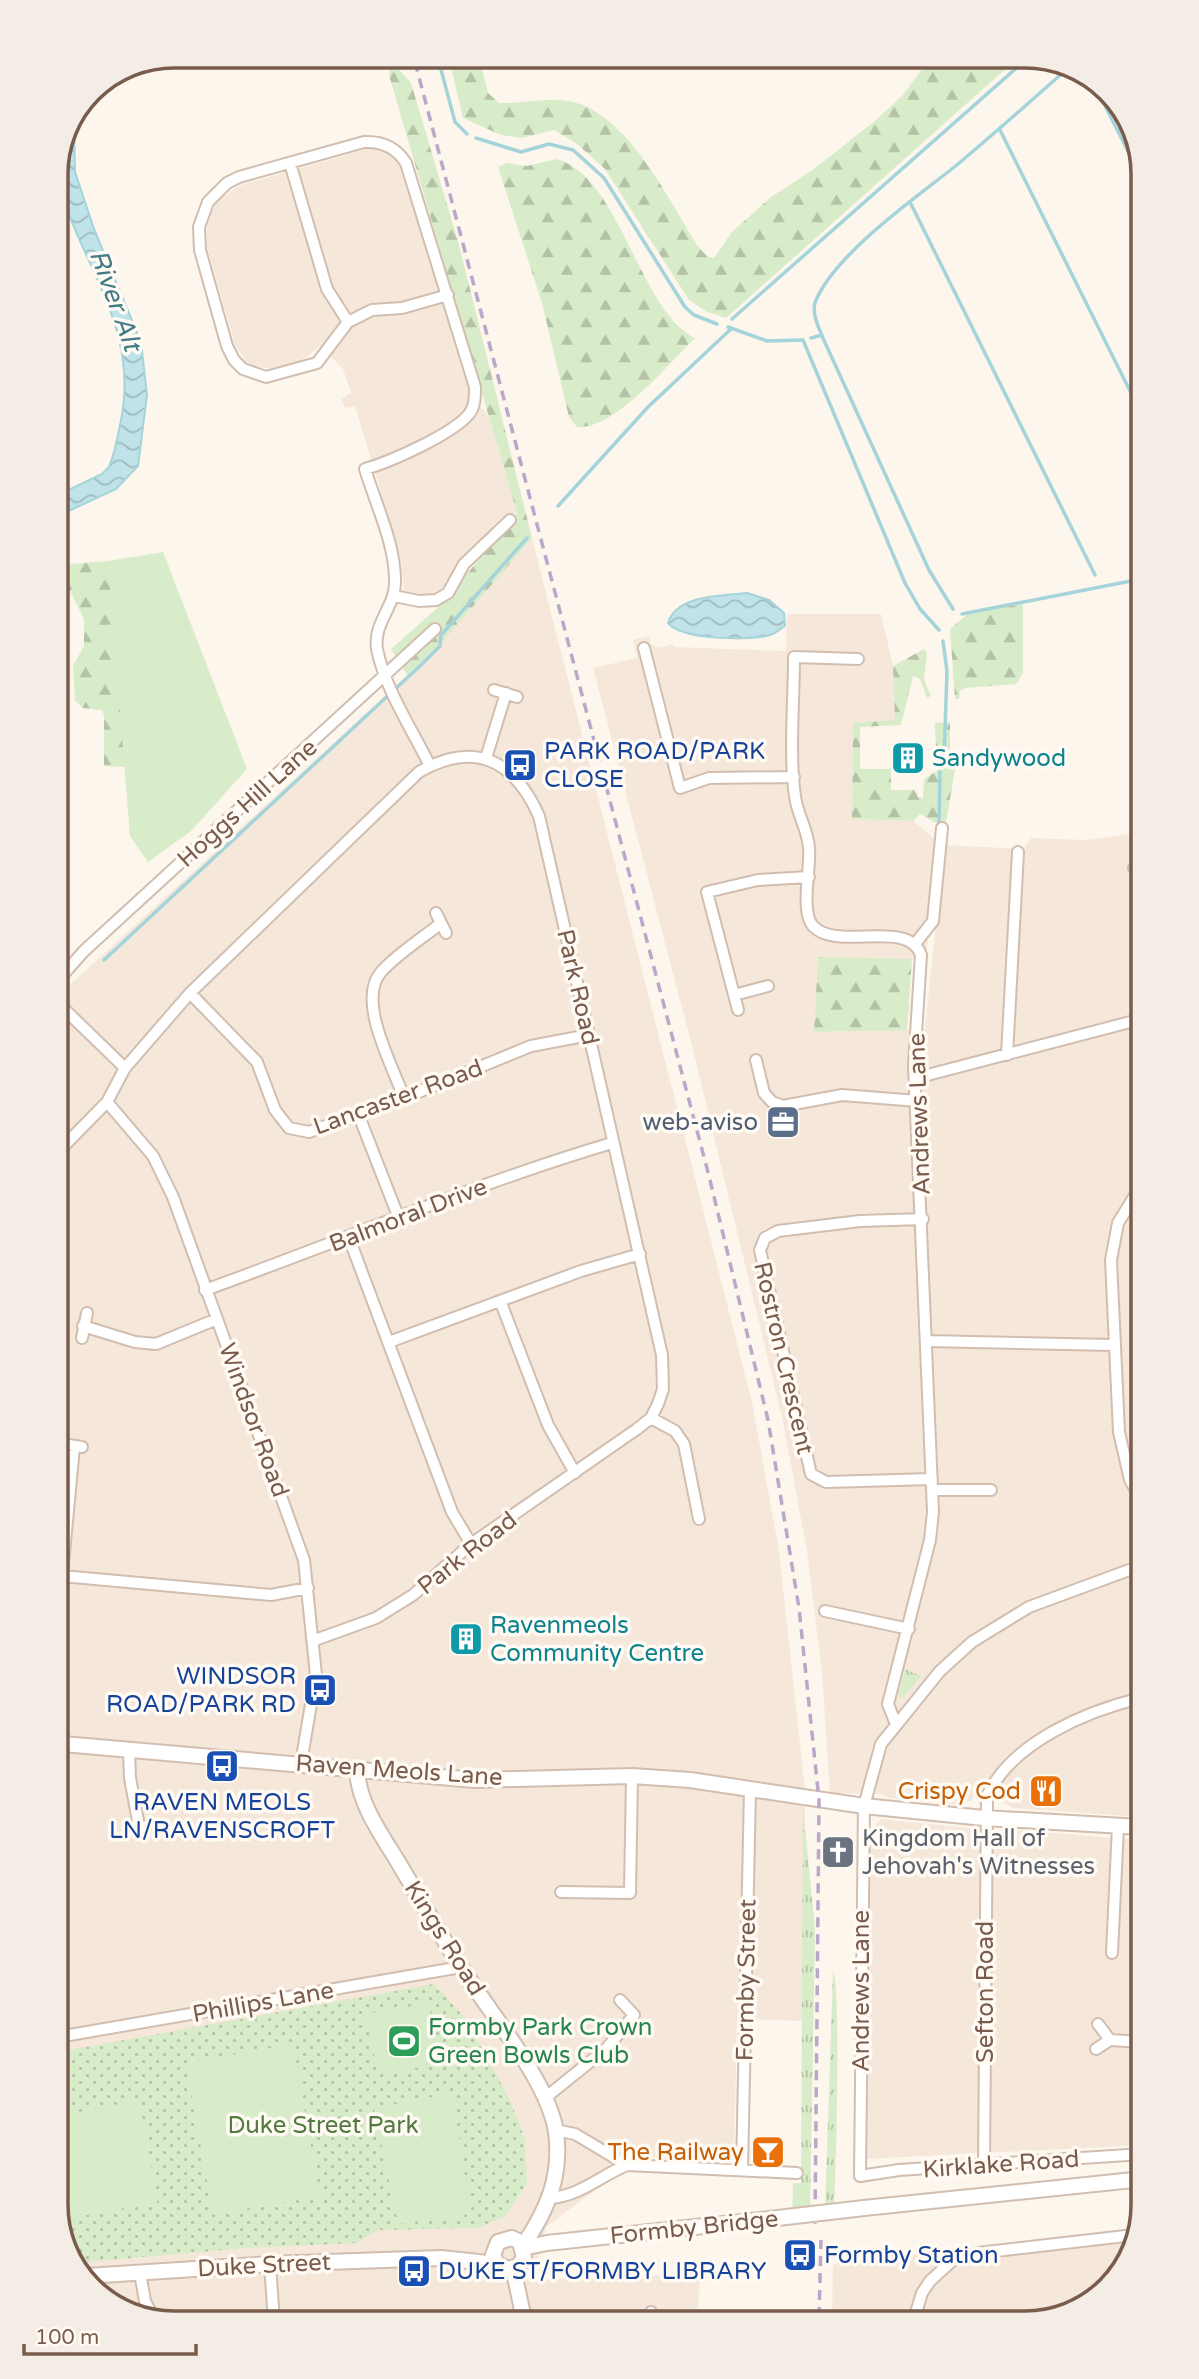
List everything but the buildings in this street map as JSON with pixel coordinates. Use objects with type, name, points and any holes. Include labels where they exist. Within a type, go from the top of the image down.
[{"type":"street","points":[[430,766],[386,676],[377,635],[380,621],[394,596],[395,566],[365,470],[393,461],[469,415],[474,407],[475,387],[448,295],[405,163],[394,148],[375,142],[364,142],[226,183],[201,214],[200,250],[227,346],[234,360],[243,369],[266,377],[317,363],[348,322],[372,310],[402,308],[448,295]]},
{"type":"street","points":[[290,163],[327,289],[348,322]]},
{"type":"street","points":[[394,596],[419,601],[436,600],[448,593],[464,564],[510,520]]},
{"type":"street","name":"Hoggs Hill Lane","points":[[68,969],[84,951],[435,629]]},
{"type":"street","points":[[644,648],[680,788],[709,778],[794,776]]},
{"type":"street","points":[[858,659],[794,657],[794,776],[796,805],[808,839],[807,915],[821,933],[901,938],[915,944],[933,921],[942,828]]},
{"type":"street","points":[[68,1142],[107,1102],[125,1068],[190,993],[419,772],[449,758],[486,758],[512,695],[494,690]]},
{"type":"street","name":"Park Road","points":[[315,1640],[337,1635],[376,1618],[412,1595],[471,1544],[650,1418],[663,1389],[663,1355],[612,1143],[539,816],[527,790],[514,775],[486,758]]},
{"type":"street","points":[[1007,1055],[1018,852]]},
{"type":"street","points":[[738,1010],[706,892],[758,880],[808,877]]},
{"type":"street","points":[[404,1098],[371,1009],[372,987],[381,972],[441,923]]},
{"type":"street","name":"Andrews Lane","points":[[895,1722],[888,1704],[930,1540],[932,1484],[915,1032],[921,955],[915,944]]},
{"type":"street","points":[[734,995],[768,986]]},
{"type":"street","name":"Lancaster Road","points":[[190,993],[257,1062],[275,1110],[289,1128],[309,1132],[359,1116],[531,1046],[589,1035]]},
{"type":"street","points":[[68,1013],[125,1068]]},
{"type":"street","points":[[916,1078],[1131,1022]]},
{"type":"street","points":[[756,1060],[764,1093],[772,1102],[783,1106],[842,1095],[918,1101]]},
{"type":"street","name":"Windsor Road","points":[[107,1102],[153,1156],[173,1197],[297,1537],[308,1588],[315,1640],[316,1675],[301,1763]]},
{"type":"street","points":[[359,1116],[398,1216]]},
{"type":"street","name":"Balmoral Drive","points":[[205,1290],[349,1238],[398,1216],[612,1143]]},
{"type":"street","points":[[1131,1201],[1122,1214],[1113,1241],[1114,1345],[1122,1458],[1131,1483]]},
{"type":"street","name":"Rostron Crescent","points":[[923,1219],[860,1221],[778,1231],[765,1237],[760,1250],[811,1474],[820,1481],[832,1483],[932,1484]]},
{"type":"street","points":[[349,1238],[452,1513],[471,1544]]},
{"type":"street","points":[[389,1342],[501,1303],[581,1270],[640,1254]]},
{"type":"street","points":[[501,1303],[548,1425],[575,1473]]},
{"type":"street","points":[[87,1313],[83,1332],[135,1342],[156,1343],[217,1319]]},
{"type":"street","points":[[927,1341],[1114,1345]]},
{"type":"street","points":[[650,1418],[675,1431],[684,1444],[699,1519]]},
{"type":"street","points":[[68,1445],[78,1447],[68,1527]]},
{"type":"street","points":[[932,1484],[991,1490]]},
{"type":"street","name":"Andrews Lane","points":[[860,2176],[863,1806],[873,1764],[881,1744],[895,1722],[940,1671],[972,1642],[1003,1621],[1062,1592],[1131,1569]]},
{"type":"street","points":[[68,1576],[271,1595],[308,1588]]},
{"type":"street","points":[[825,1611],[909,1629]]},
{"type":"street","name":"Sefton Road","points":[[984,2165],[984,1818],[990,1788],[1022,1754],[1076,1722],[1131,1702]]},
{"type":"street","name":"Raven Meols Lane","points":[[68,1744],[475,1780],[632,1776],[690,1780],[863,1806],[984,1818],[1131,1827]]},
{"type":"street","points":[[129,1749],[130,1778],[139,1826],[147,1827]]},
{"type":"street","name":"Kings Road","points":[[357,1771],[362,1798],[461,1968],[505,2031],[545,2098],[555,2130],[557,2166],[551,2199],[519,2244]]},
{"type":"street","points":[[561,1892],[630,1893],[632,1776]]},
{"type":"street","name":"Formby Street","points":[[742,2171],[750,1790]]},
{"type":"street","points":[[1112,1953],[1118,1826]]},
{"type":"street","name":"Phillips Lane","points":[[68,2035],[461,1968]]},
{"type":"street","points":[[545,2098],[607,2048],[634,2015],[620,2000]]},
{"type":"street","points":[[1098,2024],[1110,2040]]},
{"type":"street","points":[[1096,2049],[1110,2040],[1131,2041]]},
{"type":"street","points":[[555,2130],[575,2134],[627,2165]]},
{"type":"street","name":"Kirklake Road","points":[[860,2176],[1131,2155]]},
{"type":"street","points":[[551,2199],[579,2193],[607,2173],[627,2165],[797,2173]]},
{"type":"street","name":"Kirklake Road","points":[[864,2208],[1131,2180]]},
{"type":"street","name":"Formby Bridge","points":[[519,2244],[864,2208]]},
{"type":"street","points":[[917,2311],[922,2293],[930,2281],[953,2260],[978,2253],[1126,2236]]},
{"type":"street","points":[[502,2239],[519,2244],[521,2263],[513,2268],[497,2264],[493,2255],[495,2245],[502,2239]]},
{"type":"street","name":"Duke Street","points":[[441,2258],[495,2245]]},
{"type":"street","name":"Duke Street","points":[[96,2276],[270,2264],[441,2258],[497,2264]]},
{"type":"street","points":[[270,2264],[273,2311]]},
{"type":"street","points":[[513,2268],[522,2311]]},
{"type":"street","points":[[140,2273],[148,2307]]},
{"type":"shaded area","points":[[370,148],[387,152],[398,162],[427,243],[471,396],[488,415],[517,513],[503,516],[494,524],[489,534],[459,561],[446,586],[428,595],[404,593],[401,559],[355,406],[345,408],[341,399],[351,393],[343,369],[320,346],[302,361],[274,369],[254,367],[246,361],[235,345],[207,247],[207,222],[216,203],[238,186]]},
{"type":"shaded area","points":[[532,538],[752,1402],[779,1551],[805,1790],[805,2021],[737,2019],[734,2161],[619,2155],[618,2173],[546,2227],[532,2280],[700,2274],[698,2311],[154,2309],[115,2293],[95,2275],[76,2245],[68,2204],[68,987],[438,647]]},
{"type":"shaded area","points":[[787,614],[881,614],[893,666],[895,720],[853,723],[852,819],[913,821],[936,840],[926,960],[818,957],[814,1032],[925,1029],[944,845],[1024,849],[1031,838],[1087,840],[1131,834],[1131,1816],[1013,1808],[1004,1803],[1001,1793],[985,1784],[970,1801],[960,1805],[889,1798],[883,1794],[830,1793],[822,1672],[807,1551],[782,1417],[691,1042],[593,668],[637,658],[633,640],[649,636],[651,644],[658,648],[673,644],[674,647],[786,651]]},
{"type":"shaded area","points":[[882,1819],[969,1828],[974,1833],[996,1834],[1002,1829],[1131,1839],[1131,2146],[866,2159],[870,1829]]},
{"type":"shaded area","points":[[1125,2238],[1113,2264],[1095,2284],[1065,2303],[1045,2309],[832,2311],[833,2265],[859,2254],[889,2251],[926,2255],[957,2265],[983,2254]]},
{"type":"green space","points":[[451,68],[482,69],[488,93],[499,103],[569,101],[590,109],[610,122],[645,162],[699,248],[708,257],[714,258],[732,232],[771,197],[814,169],[902,96],[923,68],[1007,68],[726,318],[707,312],[689,300],[605,169],[576,143],[554,130],[522,138],[501,135],[463,118]]},
{"type":"green space","points":[[390,69],[399,70],[411,83],[459,245],[532,538],[438,647],[407,675],[391,649],[444,602],[517,513],[389,75]]},
{"type":"green space","points":[[557,159],[579,171],[598,191],[659,301],[676,323],[695,338],[624,407],[592,425],[577,427],[569,417],[542,303],[498,167],[507,163],[527,166]]},
{"type":"green space","points":[[163,552],[247,769],[191,831],[148,862],[130,836],[108,561]]},
{"type":"green space","points":[[108,561],[126,767],[104,766],[102,710],[83,708],[75,701],[73,666],[84,646],[84,619],[68,590],[68,564]]},
{"type":"green space","points":[[1023,604],[1023,673],[1016,684],[966,688],[960,691],[959,699],[955,699],[950,629],[971,611]]},
{"type":"green space","points":[[924,649],[927,653],[924,680],[931,696],[927,698],[920,679],[913,676],[901,725],[860,727],[860,769],[891,769],[891,790],[915,790],[918,797],[923,798],[924,779],[937,771],[935,723],[950,722],[950,762],[956,763],[945,828],[920,814],[913,821],[852,819],[853,723],[895,720],[893,666]]},
{"type":"green space","points":[[818,957],[912,959],[907,1030],[814,1032]]},
{"type":"green space","points":[[905,1669],[921,1676],[903,1698],[898,1696]]},
{"type":"green space","points":[[803,1808],[815,1928],[810,2214],[792,2216],[793,2183],[801,2183]]},
{"type":"green space","points":[[833,1971],[837,2009],[835,2193],[834,2211],[825,2212]]},
{"type":"green space","name":"Duke Street Park","points":[[434,1984],[466,2019],[511,2102],[525,2140],[527,2184],[505,2217],[476,2228],[379,2230],[356,2243],[246,2248],[85,2262],[70,2225],[68,2204],[68,2050]]},
{"type":"green space","name":"Formby Park Crown Green Bowls Club","points":[[429,2003],[440,2065],[378,2073],[366,2018],[369,2013]]},
{"type":"green space","points":[[293,2044],[320,2196],[213,2215],[186,2063]]},
{"type":"green space","points":[[452,2093],[471,2214],[398,2224],[374,2108]]},
{"type":"green space","points":[[139,2100],[158,2202],[69,2218],[68,2114]]},
{"type":"water","name":"River Alt","points":[[74,141],[75,172],[94,229],[141,342],[147,395],[138,466],[116,489],[68,511],[68,490],[102,474],[109,467],[120,425],[125,390],[123,358],[116,327],[68,212],[68,168]]},
{"type":"water","points":[[747,593],[769,600],[784,613],[785,626],[776,633],[760,637],[717,638],[687,633],[668,623],[681,606],[691,602],[714,596]]},
{"type":"waterway","points":[[441,68],[455,122],[467,134]]},
{"type":"waterway","points":[[732,319],[1016,68]]},
{"type":"waterway","points":[[811,338],[822,335],[814,313],[816,300],[827,281],[860,244],[1061,75]]},
{"type":"waterway","points":[[1104,105],[1128,152]]},
{"type":"waterway","points":[[1000,130],[1131,393]]},
{"type":"waterway","points":[[476,138],[521,152],[549,144],[573,150],[604,178],[685,307],[694,315],[717,324]]},
{"type":"waterway","points":[[910,202],[1095,575]]},
{"type":"waterway","points":[[728,327],[767,341],[803,340],[905,583],[920,609],[939,630]]},
{"type":"waterway","points":[[558,506],[648,407],[732,328]]},
{"type":"waterway","points":[[822,336],[929,570],[953,609]]},
{"type":"waterway","points":[[104,960],[422,664],[440,646],[441,635],[527,538]]},
{"type":"waterway","points":[[962,614],[1131,581]]},
{"type":"waterway","points":[[943,641],[947,671],[944,761]]},
{"type":"waterway","points":[[939,826],[940,772]]},
{"type":"railway","points":[[417,68],[709,1176],[768,1420],[799,1608],[819,1800],[815,2224]]},
{"type":"railway","points":[[819,2311],[821,2240]]},
{"type":"place","name":"Sandywood","points":[[908,758]]},
{"type":"place","name":"PARK ROAD/PARK CLOSE","points":[[520,765]]},
{"type":"place","name":"web-aviso","points":[[783,1122]]},
{"type":"place","name":"Ravenmeols Community Centre","points":[[466,1639]]},
{"type":"place","name":"WINDSOR ROAD/PARK RD","points":[[320,1690]]},
{"type":"place","name":"RAVEN MEOLS LN/RAVENSCROFT","points":[[222,1766]]},
{"type":"place","name":"Crispy Cod","points":[[1046,1791]]},
{"type":"place","name":"Kingdom Hall of Jehovah's Witnesses","points":[[838,1852]]},
{"type":"place","name":"Formby Park Crown Green Bowls Club","points":[[404,2041]]},
{"type":"place","name":"The Railway","points":[[768,2152]]},
{"type":"place","name":"Formby Station","points":[[800,2255]]},
{"type":"place","name":"DUKE ST/FORMBY LIBRARY","points":[[414,2271]]}]
